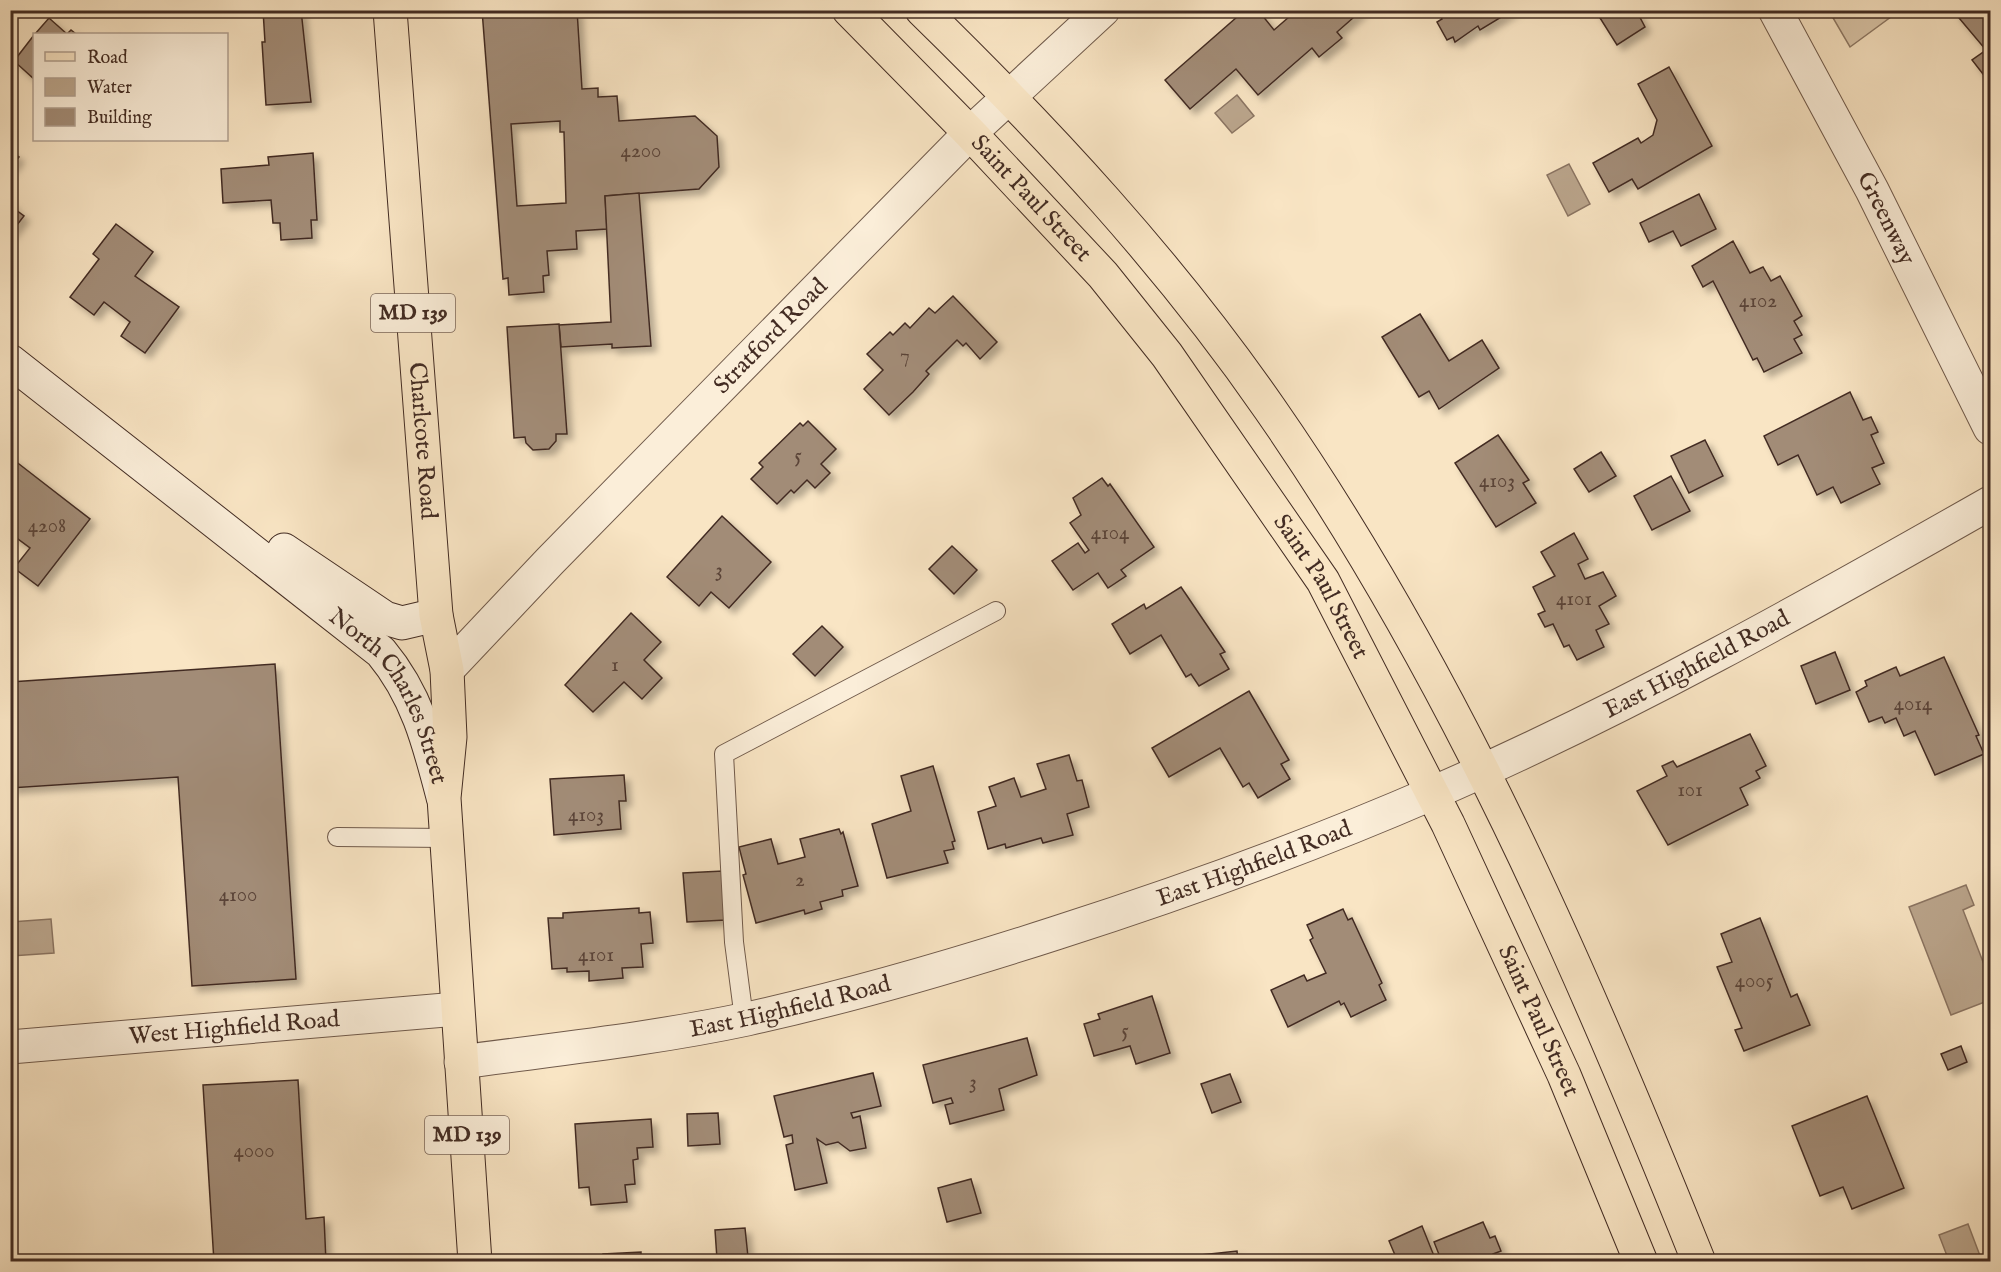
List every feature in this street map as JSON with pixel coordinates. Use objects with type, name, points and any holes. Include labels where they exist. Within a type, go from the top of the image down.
[{"type":"main road","name":"Charlcote Road","points":[[390,10],[436,615],[447,670],[450,737],[444,798]]},
{"type":"main road","name":"Saint Paul Street","points":[[849,10],[970,133],[1103,275],[1167,355],[1323,581],[1433,793],[1564,1075],[1641,1262]]},
{"type":"main road","points":[[922,10],[1009,95],[1110,203],[1185,295],[1270,408],[1356,539],[1410,634],[1514,834],[1649,1136],[1699,1262]]},
{"type":"main road","name":"North Charles Street","points":[[444,798],[475,1262]]},
{"type":"street","name":"Stratford Road","points":[[447,670],[550,561],[970,133],[1103,10]]},
{"type":"street","name":"Greenway","points":[[1775,10],[1872,190],[1990,428]]},
{"type":"street","name":"North Charles Street","points":[[10,361],[381,652],[400,675],[413,698],[425,729],[444,798]]},
{"type":"street","name":"East Highfield Road","points":[[461,1062],[609,1042],[744,1019],[903,980],[1176,893],[1433,793],[1481,771],[1680,674],[1808,606],[1990,503]]},
{"type":"street","points":[[220,527],[286,551],[385,618],[402,623],[436,615]]},
{"type":"street","name":"West Highfield Road","points":[[10,1047],[458,1009]]},
{"type":"lane","points":[[744,1019],[734,942],[724,754],[996,611]]},
{"type":"lane","points":[[338,837],[446,838]]},
{"type":"shaded area","points":[[1829,11],[1899,11],[1850,47]]},
{"type":"water","points":[[1237,95],[1254,116],[1232,133],[1215,113]]},
{"type":"water","points":[[1569,164],[1590,204],[1568,216],[1547,175]]},
{"type":"water","points":[[1966,885],[1974,905],[1963,910],[1990,980],[1990,1000],[1951,1015],[1909,907]]},
{"type":"water","points":[[51,919],[54,953],[11,956],[11,922]]},
{"type":"water","points":[[1968,1224],[1982,1261],[1949,1261],[1939,1235]]},
{"type":"building","points":[[263,10],[301,10],[311,102],[266,105],[262,42],[265,42]]},
{"type":"building","points":[[482,10],[577,10],[582,89],[598,88],[598,97],[617,96],[619,121],[695,116],[717,136],[719,167],[699,189],[605,196],[607,229],[576,231],[577,249],[547,251],[549,275],[543,276],[544,292],[509,295],[508,278],[503,279]],"holes":[[[560,121],[560,132],[564,132],[566,203],[517,206],[511,124]]]},
{"type":"building","points":[[1245,10],[1258,10],[1274,30],[1297,10],[1362,10],[1337,32],[1342,38],[1319,57],[1312,48],[1258,95],[1236,69],[1190,109],[1165,80]]},
{"type":"building","points":[[1437,10],[1513,10],[1480,30],[1478,26],[1455,42],[1453,37],[1447,40],[1437,22],[1442,19]]},
{"type":"building","points":[[1595,10],[1636,10],[1645,27],[1617,45]]},
{"type":"building","points":[[1956,10],[1990,10],[1990,83],[1972,60],[1986,50],[1954,12]]},
{"type":"building","points":[[49,18],[66,33],[36,33]]},
{"type":"building","points":[[33,36],[33,78],[14,61]]},
{"type":"building","points":[[1669,67],[1712,146],[1638,189],[1632,179],[1609,192],[1593,163],[1638,138],[1641,143],[1653,135],[1657,120],[1638,84]]},
{"type":"building","points":[[10,151],[19,157],[10,169]]},
{"type":"building","points":[[313,153],[317,220],[311,220],[312,238],[281,240],[280,223],[273,223],[271,200],[223,203],[221,169],[269,165],[268,157]]},
{"type":"building","points":[[639,193],[651,346],[612,348],[612,344],[561,347],[559,325],[611,322],[605,196]]},
{"type":"building","points":[[1699,194],[1716,229],[1681,246],[1673,231],[1649,242],[1640,223]]},
{"type":"building","points":[[10,202],[14,205],[12,207],[24,216],[10,234]]},
{"type":"building","points":[[116,224],[153,252],[135,276],[179,307],[145,353],[121,336],[130,322],[104,302],[94,315],[70,297],[99,259],[93,254]]},
{"type":"building","points":[[1733,241],[1750,273],[1763,267],[1771,281],[1780,276],[1802,316],[1794,321],[1802,335],[1794,339],[1802,353],[1764,372],[1757,358],[1753,360],[1713,281],[1703,287],[1692,266]]},
{"type":"building","points":[[953,296],[997,342],[980,359],[966,343],[963,346],[957,340],[926,371],[929,374],[913,392],[889,415],[864,389],[883,370],[867,354],[890,332],[893,335],[905,323],[910,328],[929,308],[935,313]]},
{"type":"building","points":[[1420,314],[1449,361],[1482,340],[1499,368],[1439,409],[1429,391],[1419,397],[1382,337]]},
{"type":"building","points":[[559,324],[567,434],[556,434],[556,441],[549,449],[533,450],[526,443],[525,437],[514,438],[507,327]]},
{"type":"building","points":[[1850,392],[1863,420],[1871,417],[1878,432],[1871,435],[1884,463],[1872,468],[1880,484],[1841,503],[1833,487],[1817,495],[1798,455],[1778,465],[1764,436]]},
{"type":"building","points":[[808,421],[836,449],[821,464],[830,473],[815,488],[807,480],[794,493],[791,490],[777,504],[751,479],[763,467],[759,463],[800,423],[803,426]]},
{"type":"building","points":[[1498,435],[1529,480],[1523,483],[1536,503],[1496,527],[1455,463]]},
{"type":"building","points":[[1705,440],[1723,476],[1689,493],[1671,456]]},
{"type":"building","points":[[1601,452],[1616,476],[1589,492],[1574,469]]},
{"type":"building","points":[[10,457],[90,519],[38,586],[14,568],[30,548],[10,533]]},
{"type":"building","points":[[1671,476],[1690,511],[1652,530],[1634,496]]},
{"type":"building","points":[[1102,478],[1108,486],[1110,484],[1154,547],[1121,570],[1126,576],[1108,588],[1098,573],[1073,590],[1052,561],[1078,543],[1085,553],[1089,550],[1070,523],[1081,515],[1073,498]]},
{"type":"building","points":[[722,516],[771,562],[729,608],[711,592],[699,606],[667,577]]},
{"type":"building","points":[[1574,533],[1588,559],[1578,564],[1585,579],[1603,572],[1616,596],[1599,606],[1609,624],[1596,630],[1604,647],[1577,660],[1569,645],[1564,647],[1553,624],[1545,627],[1538,614],[1545,611],[1533,587],[1555,576],[1541,552]]},
{"type":"building","points":[[952,546],[977,570],[954,594],[929,569]]},
{"type":"building","points":[[1181,587],[1225,652],[1220,654],[1229,669],[1199,686],[1191,674],[1186,677],[1161,635],[1130,654],[1112,624],[1144,604],[1146,609]]},
{"type":"building","points":[[631,613],[661,642],[644,660],[662,678],[642,699],[624,682],[593,712],[565,685]]},
{"type":"building","points":[[822,626],[843,647],[815,676],[793,654]]},
{"type":"building","points":[[1835,652],[1850,690],[1816,704],[1801,666]]},
{"type":"building","points":[[1944,657],[1979,735],[1976,736],[1984,754],[1935,775],[1915,731],[1904,736],[1896,718],[1885,723],[1882,717],[1869,722],[1856,692],[1867,686],[1865,681],[1896,667],[1900,676]]},
{"type":"building","points":[[275,664],[296,979],[192,986],[178,777],[10,788],[10,682]]},
{"type":"building","points":[[1249,691],[1289,760],[1281,764],[1290,779],[1258,798],[1249,783],[1243,787],[1220,748],[1169,777],[1152,748]]},
{"type":"building","points":[[1750,734],[1766,766],[1756,771],[1760,778],[1740,788],[1748,805],[1668,845],[1637,791],[1667,776],[1662,766],[1673,761],[1677,767]]},
{"type":"building","points":[[1069,755],[1077,781],[1082,780],[1089,807],[1067,814],[1073,835],[1043,843],[1041,838],[1006,848],[1005,844],[988,849],[978,812],[996,806],[989,787],[1014,778],[1021,797],[1046,789],[1037,764]]},
{"type":"building","points":[[933,766],[955,841],[952,842],[954,849],[944,851],[948,863],[887,878],[872,824],[911,811],[901,776]]},
{"type":"building","points":[[624,775],[626,801],[619,801],[621,829],[554,835],[550,779]]},
{"type":"building","points":[[839,829],[841,834],[843,832],[858,886],[842,890],[843,896],[820,902],[822,909],[805,914],[804,910],[756,923],[743,875],[746,874],[739,847],[771,839],[778,864],[805,857],[800,839]]},
{"type":"building","points":[[723,871],[726,920],[687,922],[683,873]]},
{"type":"building","points":[[639,908],[639,913],[650,912],[653,943],[641,944],[643,967],[622,968],[623,978],[589,981],[589,971],[567,972],[567,968],[552,969],[548,918],[563,918],[563,913]]},
{"type":"building","points":[[1343,909],[1348,920],[1352,918],[1382,983],[1379,985],[1386,1000],[1351,1017],[1344,1003],[1341,1005],[1339,1001],[1288,1027],[1271,990],[1304,975],[1307,981],[1326,973],[1310,940],[1313,938],[1307,925]]},
{"type":"building","points":[[1760,918],[1791,997],[1797,994],[1810,1025],[1744,1051],[1735,1030],[1742,1028],[1717,967],[1732,962],[1721,934]]},
{"type":"building","points":[[1152,996],[1170,1053],[1136,1064],[1130,1046],[1094,1056],[1084,1024],[1100,1019],[1098,1014]]},
{"type":"building","points":[[1027,1038],[1037,1075],[999,1089],[1004,1110],[950,1124],[945,1105],[953,1103],[951,1098],[933,1103],[923,1065]]},
{"type":"building","points":[[1961,1046],[1967,1062],[1948,1070],[1941,1054]]},
{"type":"building","points":[[873,1073],[881,1106],[851,1113],[853,1118],[860,1116],[866,1148],[850,1151],[838,1142],[826,1145],[817,1139],[827,1183],[795,1190],[786,1145],[793,1143],[792,1135],[784,1137],[774,1096]]},
{"type":"building","points":[[1230,1074],[1241,1102],[1212,1113],[1201,1084]]},
{"type":"building","points":[[298,1080],[306,1219],[324,1217],[326,1262],[214,1262],[203,1085]]},
{"type":"building","points":[[1867,1096],[1904,1188],[1852,1209],[1843,1187],[1820,1196],[1792,1126]]},
{"type":"building","points":[[718,1113],[720,1144],[688,1146],[687,1114]]},
{"type":"building","points":[[651,1119],[653,1147],[637,1148],[638,1159],[633,1160],[635,1184],[625,1185],[627,1202],[591,1205],[589,1187],[579,1188],[575,1124]]},
{"type":"building","points":[[971,1179],[981,1213],[947,1222],[938,1188]]},
{"type":"building","points":[[1483,1222],[1490,1238],[1495,1236],[1501,1251],[1493,1254],[1496,1262],[1442,1262],[1434,1242]]},
{"type":"building","points":[[1422,1226],[1434,1256],[1420,1262],[1398,1262],[1389,1241]]},
{"type":"building","points":[[745,1228],[748,1257],[717,1259],[715,1230]]},
{"type":"building","points":[[1237,1251],[1238,1262],[1202,1262],[1201,1255]]},
{"type":"building","points":[[641,1252],[641,1262],[603,1262],[603,1254]]}]
